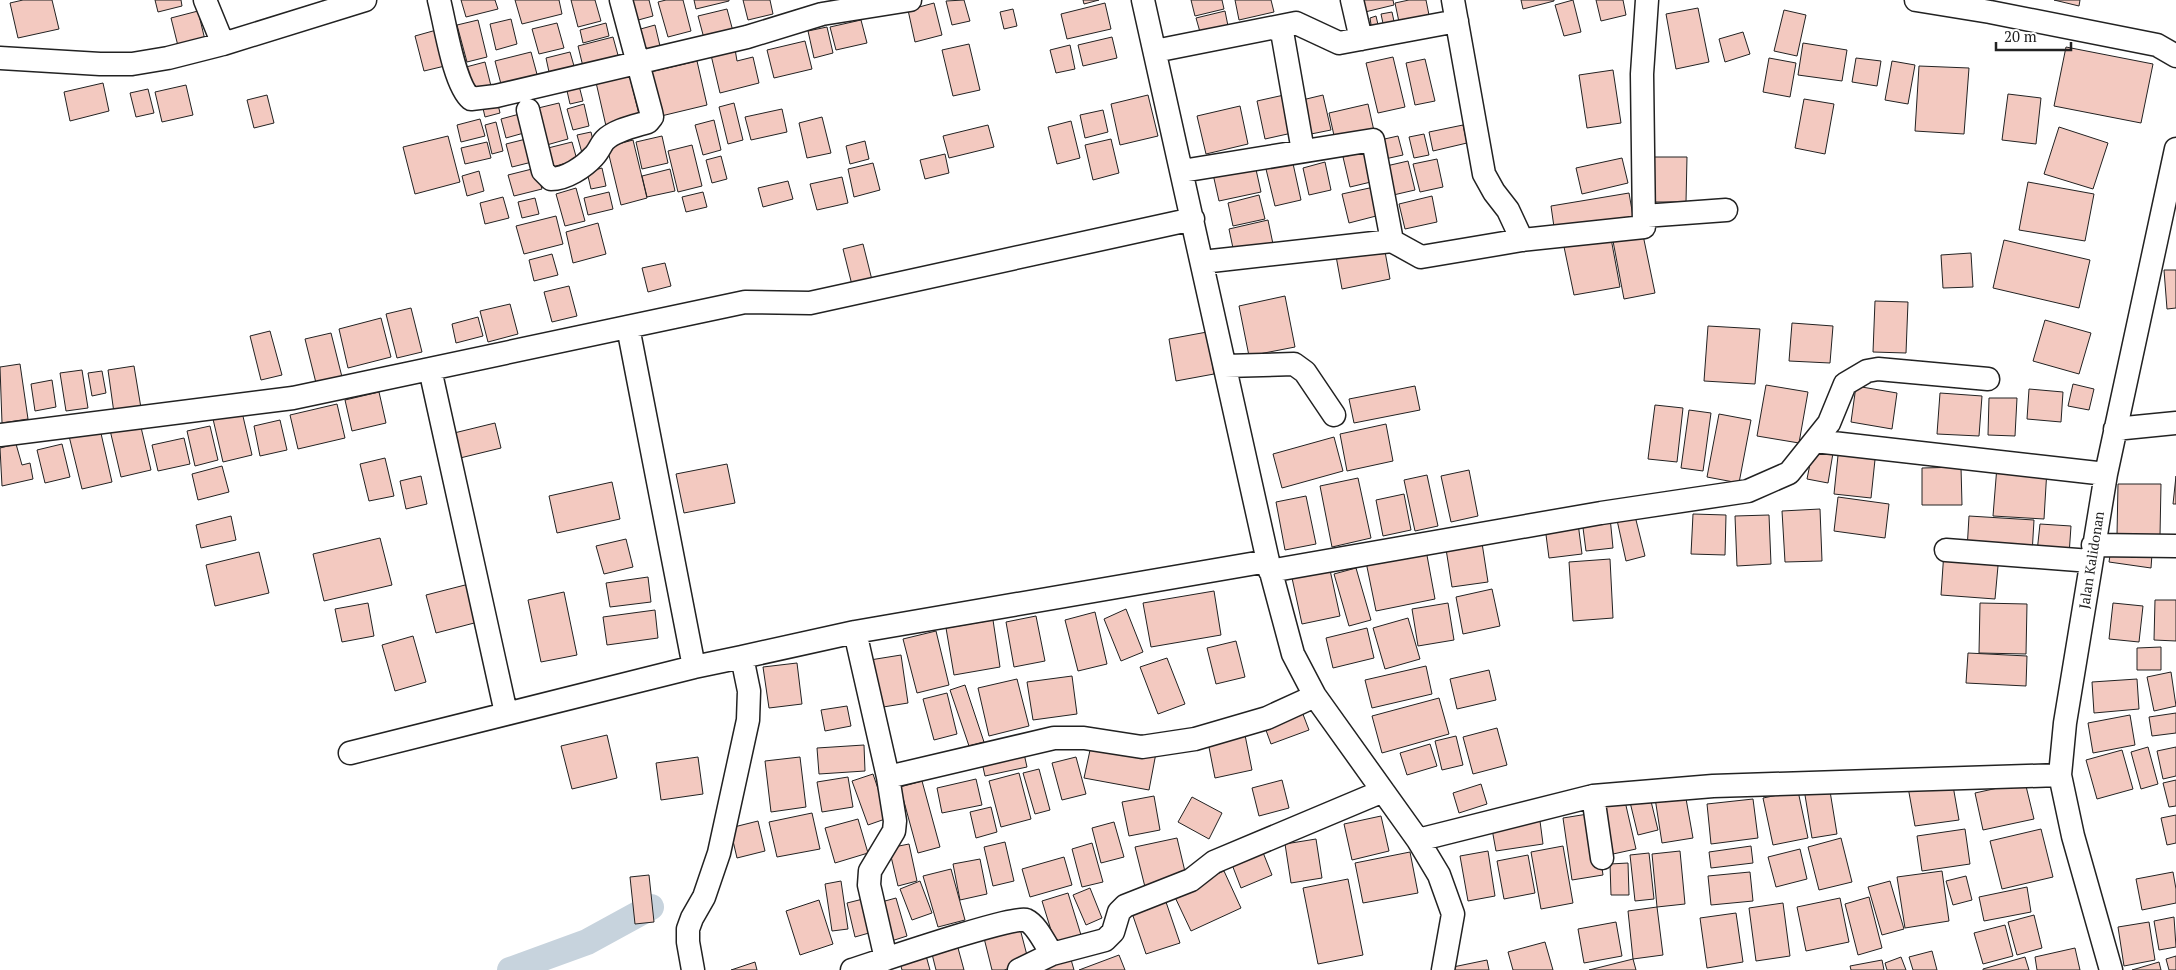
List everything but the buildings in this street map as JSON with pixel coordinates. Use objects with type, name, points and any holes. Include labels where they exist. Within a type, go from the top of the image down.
[{"type":"street","points":[[205,0],[223,44]]},
{"type":"street","points":[[0,58],[132,64],[168,58],[223,44],[365,0]]},
{"type":"street","points":[[439,0],[459,80],[465,93],[471,98],[496,96],[747,38],[822,14],[910,0]]},
{"type":"street","points":[[528,110],[543,171],[551,179],[558,179],[585,164],[594,156],[604,140],[612,135],[648,122],[652,117],[621,0]]},
{"type":"street","points":[[1143,0],[1269,566],[1293,654],[1315,696],[1418,840],[1439,875],[1453,914],[1443,970]]},
{"type":"street","points":[[1352,0],[1361,39]]},
{"type":"street","points":[[1438,0],[1451,15],[1484,174],[1494,192],[1508,210],[1522,240]]},
{"type":"street","points":[[1202,262],[1392,241],[1421,258],[1522,240],[1644,227],[1642,74],[1647,0]]},
{"type":"street","points":[[1916,0],[1990,12],[2157,45],[2176,56]]},
{"type":"street","points":[[1155,51],[1296,23],[1338,43],[1361,39],[1451,15]]},
{"type":"street","points":[[1281,26],[1303,151]]},
{"type":"street","points":[[1182,171],[1373,140],[1392,241]]},
{"type":"street","name":"Jalan Kalidonan","points":[[2111,970],[2073,836],[2060,775],[2065,723],[2106,474],[2176,149]]},
{"type":"street","points":[[1644,216],[1726,210]]},
{"type":"street","points":[[0,435],[294,398],[744,302],[810,303],[1193,219]]},
{"type":"street","points":[[628,327],[694,667]]},
{"type":"street","points":[[1225,366],[1294,364],[1305,372],[1334,414]]},
{"type":"street","points":[[430,369],[506,713]]},
{"type":"street","points":[[350,753],[694,667],[855,632],[1748,491],[1789,473],[1829,423],[1844,384],[1866,371],[1878,369],[1988,379]]},
{"type":"street","points":[[2115,429],[2176,423]]},
{"type":"street","points":[[1815,441],[2106,474]]},
{"type":"street","points":[[1946,550],[2092,553],[2176,546]]},
{"type":"street","points":[[855,632],[888,777],[894,831],[870,871],[868,885],[886,959]]},
{"type":"street","points":[[693,970],[688,942],[688,929],[704,897],[719,853],[748,720],[749,691],[742,656]]},
{"type":"street","points":[[888,777],[1054,738],[1084,738],[1142,748],[1195,739],[1267,718],[1315,696]]},
{"type":"street","points":[[1418,840],[1593,796],[1713,786],[2060,775]]},
{"type":"street","points":[[1020,970],[1052,954],[1105,940],[1112,932],[1119,912],[1125,906],[1185,883],[1214,862],[1383,791]]},
{"type":"street","points":[[1593,796],[1602,858]]},
{"type":"street","points":[[852,970],[997,924],[1023,919],[1032,924],[1052,954]]},
{"type":"waterway","points":[[510,970],[587,942],[651,907]]}]
